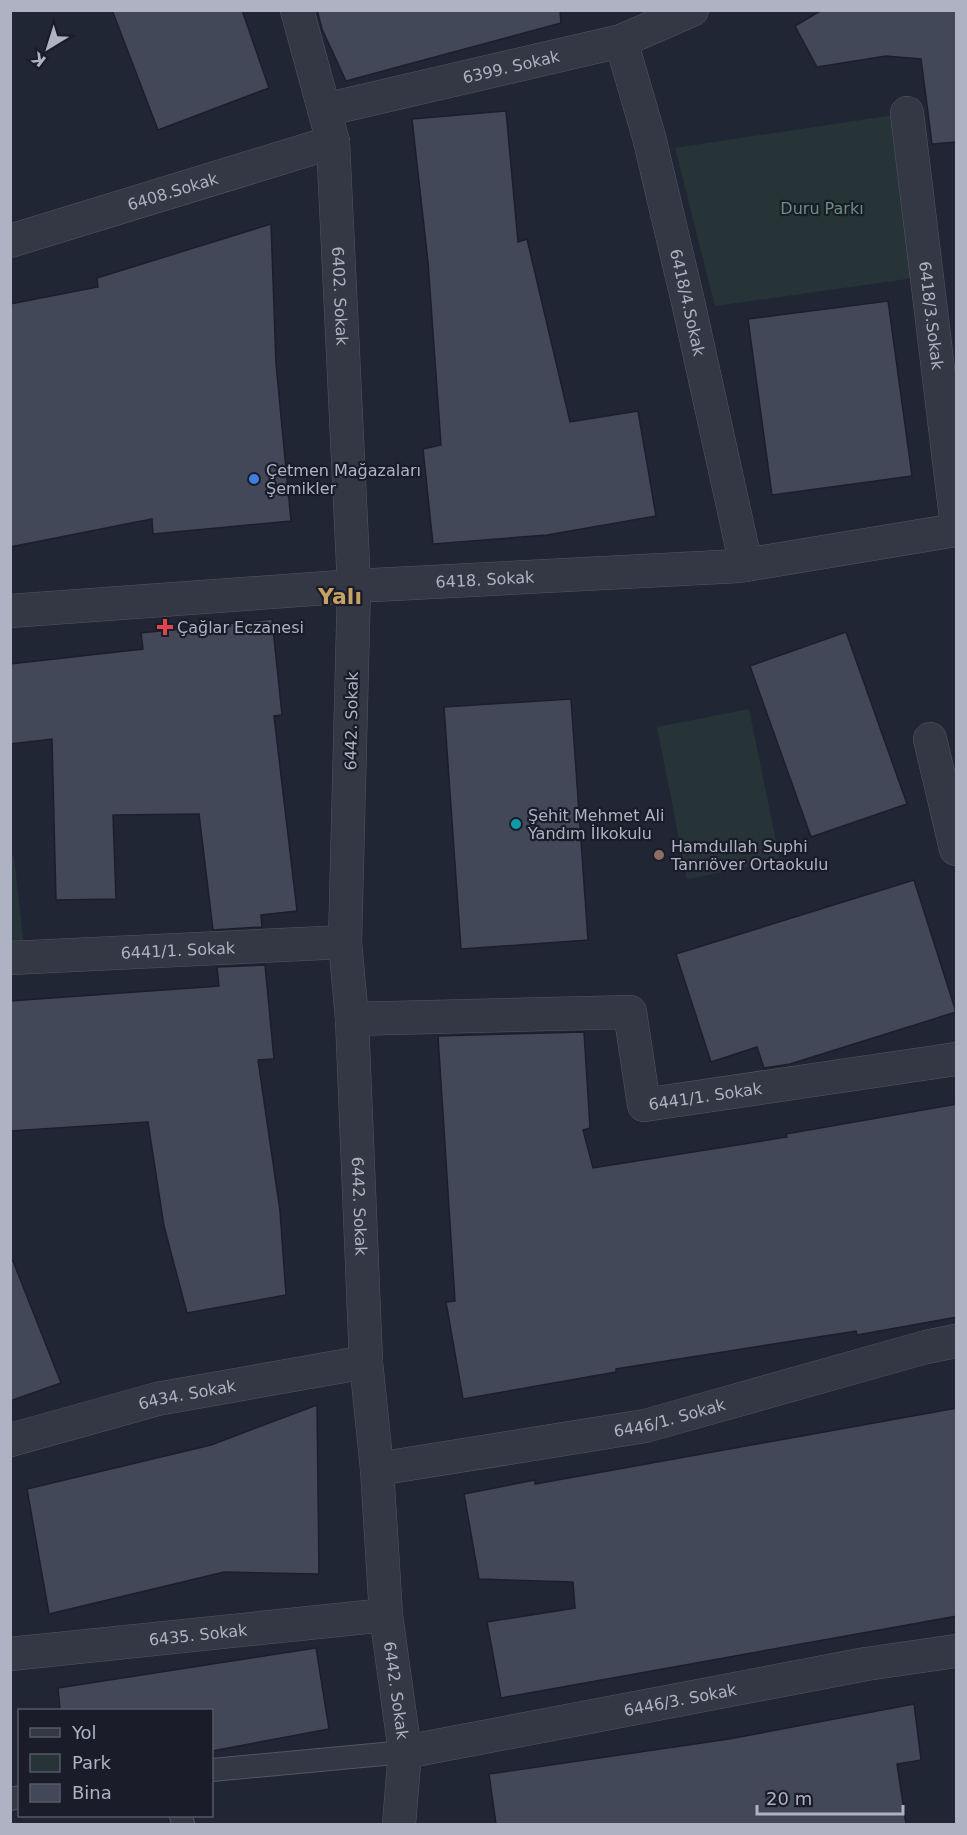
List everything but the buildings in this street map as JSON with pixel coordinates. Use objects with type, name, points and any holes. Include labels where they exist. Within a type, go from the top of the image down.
[{"type":"street","name":"6402. Sokak","points":[[297,10],[333,142],[354,586]]},
{"type":"street","name":"6399. Sokak","points":[[324,110],[621,41],[692,10]]},
{"type":"street","name":"6418/4.Sokak","points":[[621,41],[650,137],[746,565]]},
{"type":"street","name":"6418/3.Sokak","points":[[907,113],[957,518]]},
{"type":"street","name":"6408.Sokak","points":[[10,241],[333,142]]},
{"type":"street","name":"6418. Sokak","points":[[10,610],[354,586],[746,565],[957,530]]},
{"type":"street","name":"6442. Sokak","points":[[354,586],[345,942],[352,1019],[366,1362],[377,1469],[386,1614],[405,1752],[399,1824]]},
{"type":"street","points":[[930,739],[957,849]]},
{"type":"street","name":"6441/1. Sokak","points":[[10,958],[345,942]]},
{"type":"street","name":"6441/1. Sokak","points":[[352,1019],[630,1012],[644,1105],[957,1059]]},
{"type":"street","name":"6446/1. Sokak","points":[[377,1469],[645,1426],[926,1347],[957,1341]]},
{"type":"street","name":"6434. Sokak","points":[[10,1440],[157,1399],[366,1362]]},
{"type":"street","name":"6435. Sokak","points":[[10,1654],[386,1614]]},
{"type":"street","name":"6446/3. Sokak","points":[[405,1752],[866,1664],[957,1651]]},
{"type":"lane","points":[[213,1770],[405,1752]]},
{"type":"green space","name":"Duru Parkı","points":[[907,113],[914,278],[715,306],[675,148]]},
{"type":"green space","points":[[749,709],[780,861],[687,879],[657,727]]},
{"type":"green space","points":[[10,856],[14,856],[24,948],[10,950]]},
{"type":"place","name":"Çetmen Mağazaları Şemikler","points":[[254,479]]},
{"type":"place","name":"Çağlar Eczanesi","points":[[165,627]]},
{"type":"place","name":"Şehit Mehmet Ali Yandım İlkokulu","points":[[516,824]]},
{"type":"place","name":"Hamdullah Suphi Tanrıöver Ortaokulu","points":[[659,855]]},
{"type":"district","name":"Yalı","points":[[340,596]]}]
